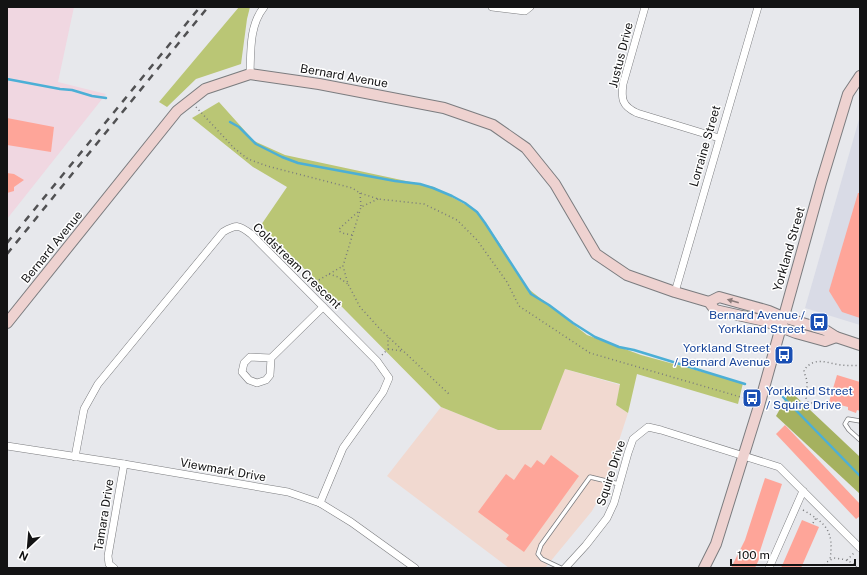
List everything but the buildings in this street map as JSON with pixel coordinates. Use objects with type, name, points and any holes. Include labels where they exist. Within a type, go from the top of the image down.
[{"type":"street","points":[[250,74],[252,33],[255,23],[264,7]]},
{"type":"street","points":[[492,7],[525,11],[530,7]]},
{"type":"street","name":"Justus Drive","points":[[645,7],[623,84],[622,94],[624,104],[637,113],[719,138]]},
{"type":"street","name":"Lorraine Street","points":[[675,292],[758,7]]},
{"type":"street","name":"Bernard Avenue","points":[[7,323],[177,111],[191,102],[205,89],[250,74],[319,84],[444,108],[494,125],[526,148],[555,184],[596,254],[627,275],[709,302],[719,297],[769,311],[782,322],[825,330],[836,337],[860,345]]},
{"type":"street","name":"Yorkland Street","points":[[704,568],[716,544],[759,406],[821,183],[848,94],[860,76]]},
{"type":"street","name":"Coldstream Crescent","points":[[75,457],[84,409],[98,384],[223,232],[233,226],[238,226],[251,234],[377,361],[389,378],[387,386],[344,448],[320,503]]},
{"type":"street","points":[[271,358],[250,357],[244,363],[242,372],[249,380],[257,383],[266,380],[270,375],[271,358],[323,307]]},
{"type":"street","name":"Squire Drive","points":[[565,568],[586,545],[607,518],[614,503],[633,439],[648,427],[743,455]]},
{"type":"street","name":"Viewmark Drive","points":[[7,446],[124,464],[288,492],[306,497],[320,503],[351,522],[415,568]]},
{"type":"street","points":[[743,455],[779,467],[858,550]]},
{"type":"street","name":"Tamara Drive","points":[[114,568],[109,564],[108,556],[124,464]]},
{"type":"street","points":[[769,568],[803,491]]},
{"type":"lane","points":[[860,421],[848,419],[846,424],[849,430],[860,440]]},
{"type":"lane","points":[[561,568],[542,559],[538,554],[541,545],[590,477],[620,484]]},
{"type":"path","points":[[191,102],[234,148],[248,159],[267,166],[352,188],[360,194],[378,199],[424,204],[457,220],[477,240],[507,282],[519,306],[590,353],[744,398]]},
{"type":"path","points":[[360,194],[361,207],[343,266],[348,284],[360,307],[388,337],[450,394]]},
{"type":"path","points":[[361,207],[378,199]]},
{"type":"path","points":[[352,236],[342,233],[340,228],[359,211]]},
{"type":"path","points":[[304,288],[343,266]]},
{"type":"path","points":[[329,274],[338,277],[348,284]]},
{"type":"path","points":[[377,361],[388,349],[388,337]]},
{"type":"path","points":[[388,349],[403,351]]},
{"type":"path","points":[[820,405],[808,402],[805,396],[807,382],[804,370],[809,364],[824,361],[842,366],[860,366]]},
{"type":"path","points":[[796,507],[816,518],[824,525],[830,536],[832,545],[830,560]]},
{"type":"path","points":[[813,523],[816,518]]},
{"type":"path","points":[[847,560],[858,550]]},
{"type":"path","points":[[822,568],[834,558],[847,560],[853,563],[857,568]]},
{"type":"shaded area","points":[[7,7],[74,7],[58,82],[106,94],[7,219]]},
{"type":"shaded area","points":[[860,116],[860,325],[805,308]]},
{"type":"shaded area","points":[[565,369],[620,385],[616,405],[628,413],[602,493],[592,511],[545,568],[509,568],[387,476],[441,407],[498,430]]},
{"type":"green space","points":[[239,7],[250,7],[241,64],[196,79],[167,107],[159,102]]},
{"type":"green space","points":[[219,102],[254,141],[285,155],[434,187],[477,211],[500,244],[526,287],[587,335],[641,355],[743,383],[738,404],[637,374],[628,413],[616,405],[620,384],[565,369],[541,430],[498,430],[441,407],[261,225],[287,187],[253,167],[192,118]]},
{"type":"green space","points":[[790,391],[860,457],[860,494],[776,416]]},
{"type":"waterway","points":[[7,79],[72,90],[92,96],[106,98]]},
{"type":"waterway","points":[[230,122],[239,127],[256,144],[298,163],[395,181],[420,184],[452,196],[477,212],[531,294],[573,323],[595,337],[619,347],[634,350],[745,384]]},
{"type":"waterway","points":[[783,397],[860,476]]},
{"type":"railway","points":[[7,243],[200,7]]},
{"type":"railway","points":[[7,254],[208,7]]},
{"type":"place","name":"Bernard Avenue / Yorkland Street","points":[[819,322]]},
{"type":"place","name":"Yorkland Street / Bernard Avenue","points":[[784,355]]},
{"type":"place","name":"Yorkland Street / Squire Drive","points":[[752,398]]}]
